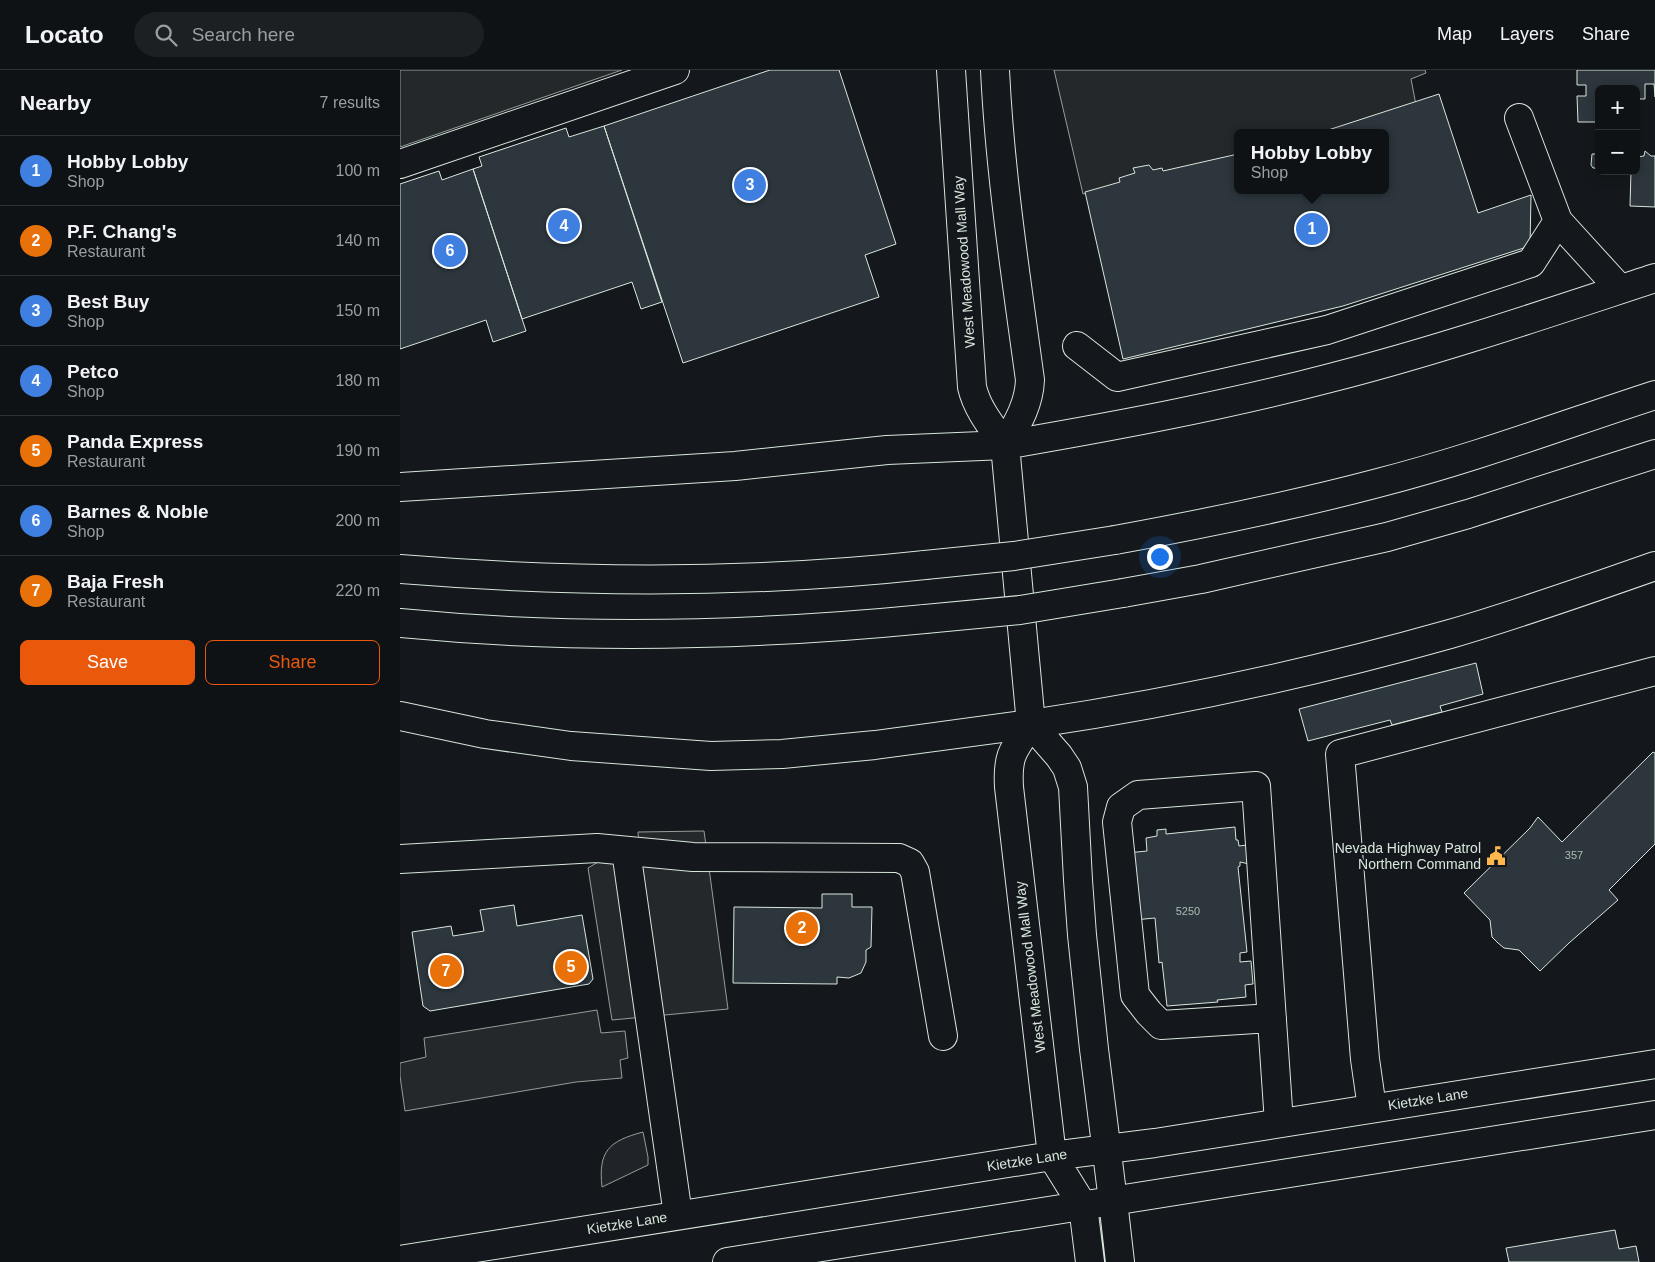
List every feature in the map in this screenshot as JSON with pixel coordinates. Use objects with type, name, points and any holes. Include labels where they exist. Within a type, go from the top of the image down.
[{"type":"main road","points":[[400,164],[675,70]]},
{"type":"main road","name":"West Meadowood Mall Way","points":[[951,70],[972,387],[974,398],[985,418],[1005,445]]},
{"type":"main road","points":[[995,70],[1000,147],[1030,380],[1029,395],[1024,412],[1005,445],[1031,724],[1067,768],[1073,788],[1082,935],[1120,1262]]},
{"type":"main road","points":[[1519,118],[1558,221],[1620,289]]},
{"type":"main road","points":[[1078,346],[1117,377],[1327,330],[1531,264],[1558,221]]},
{"type":"main road","points":[[400,487],[735,466],[887,450],[1005,445],[1126,424],[1219,405],[1332,378],[1450,344],[1655,278]]},
{"type":"main road","points":[[400,569],[507,577],[732,578],[875,571],[1014,556],[1115,540],[1280,508],[1378,483],[1511,444],[1655,395]]},
{"type":"main road","points":[[400,623],[531,632],[666,634],[848,627],[1020,610],[1201,579],[1387,537],[1468,514],[1655,454]]},
{"type":"main road","points":[[400,716],[485,734],[571,746],[711,756],[782,754],[875,745],[1106,713],[1244,685],[1451,634],[1655,566]]},
{"type":"main road","points":[[1372,1108],[1365,1059],[1340,754],[1655,671]]},
{"type":"main road","name":"West Meadowood Mall Way","points":[[1031,724],[1012,751],[1009,761],[1009,783],[1052,1156],[1083,1206]]},
{"type":"main road","points":[[1272,1018],[1161,1025],[1135,995],[1117,822],[1121,807],[1138,795],[1256,786],[1272,1018],[1279,1123]]},
{"type":"main road","points":[[400,859],[597,848],[694,857],[899,858],[910,863],[915,872],[943,1036]]},
{"type":"main road","points":[[626,851],[678,1215]]},
{"type":"main road","name":"Kietzke Lane","points":[[400,1260],[1052,1156],[1156,1142],[1655,1064]]},
{"type":"main road","points":[[727,1262],[1655,1115]]},
{"type":"main road","points":[[1083,1206],[1090,1262]]},
{"type":"shaded area","points":[[400,70],[622,70],[400,147]]},
{"type":"shaded area","points":[[1054,70],[1425,70],[1426,73],[1411,79],[1416,105],[1342,129],[1234,129],[1234,157],[1083,194]]},
{"type":"shaded area","points":[[704,831],[728,1009],[612,1020],[588,868],[623,847],[639,845],[638,832]]},
{"type":"shaded area","points":[[597,1010],[601,1033],[625,1031],[628,1058],[620,1060],[622,1078],[576,1082],[405,1111],[400,1063],[426,1057],[424,1038]]},
{"type":"shaded area","points":[[643,1132],[648,1165],[602,1187],[602,1164],[608,1149],[622,1139]]},
{"type":"building","points":[[770,70],[839,70],[896,244],[865,255],[879,297],[683,363],[604,126]]},
{"type":"building","points":[[1577,70],[1655,70],[1655,97],[1654,84],[1645,84],[1645,99],[1640,99],[1640,85],[1595,85],[1595,122],[1578,122],[1577,96],[1586,96],[1586,85],[1577,85]]},
{"type":"building","points":[[1439,94],[1478,213],[1531,195],[1530,246],[1343,306],[1123,359],[1085,192],[1120,182],[1119,178],[1135,173],[1133,168],[1149,165],[1153,170],[1162,168],[1163,171],[1234,155],[1234,194],[1389,194],[1389,129],[1331,129]]},
{"type":"building","points":[[604,126],[662,302],[641,309],[632,282],[522,319],[473,169],[482,166],[479,157],[566,128],[569,137]]},
{"type":"building","points":[[1645,151],[1651,156],[1655,156],[1655,207],[1630,206],[1631,175],[1640,175],[1640,156],[1644,156]]},
{"type":"building","points":[[1592,154],[1595,154],[1595,168],[1591,165]]},
{"type":"building","points":[[473,169],[526,331],[493,342],[486,320],[400,349],[400,184],[439,171],[442,180]]},
{"type":"building","points":[[1476,663],[1483,694],[1440,706],[1442,712],[1392,725],[1390,720],[1308,741],[1299,709]]},
{"type":"building","points":[[1653,752],[1655,753],[1655,844],[1609,890],[1618,900],[1540,971],[1519,950],[1504,948],[1492,937],[1490,920],[1464,893],[1530,828],[1538,817],[1562,842]]},
{"type":"building","points":[[1235,827],[1236,840],[1238,840],[1239,846],[1247,845],[1249,864],[1240,862],[1238,867],[1247,952],[1240,953],[1240,962],[1251,961],[1253,984],[1245,985],[1246,997],[1217,1000],[1218,1002],[1167,1006],[1162,962],[1159,963],[1155,918],[1134,920],[1127,853],[1147,851],[1146,838],[1157,836],[1157,830],[1166,829],[1166,834]]},
{"type":"building","points":[[822,894],[852,894],[852,907],[872,907],[871,947],[866,950],[866,962],[861,973],[849,978],[837,977],[837,984],[733,983],[734,907],[822,908]]},
{"type":"building","points":[[514,905],[517,926],[582,915],[593,979],[589,984],[430,1011],[423,1006],[412,932],[451,926],[453,936],[484,931],[480,910]]},
{"type":"building","points":[[1615,1230],[1619,1249],[1636,1246],[1639,1262],[1509,1262],[1506,1248]]},
{"type":"place","name":"Best Buy","points":[[750,185]]},
{"type":"place","name":"Petco","points":[[564,226]]},
{"type":"place","name":"Hobby Lobby","points":[[1312,229]]},
{"type":"place","name":"Barnes & Noble","points":[[450,251]]},
{"type":"place","name":"Nevada Highway Patrol Northern Command","points":[[1496,856]]},
{"type":"place","name":"P.F. Chang's","points":[[802,928]]},
{"type":"place","name":"Panda Express","points":[[571,967]]},
{"type":"place","name":"Baja Fresh","points":[[446,971]]}]
